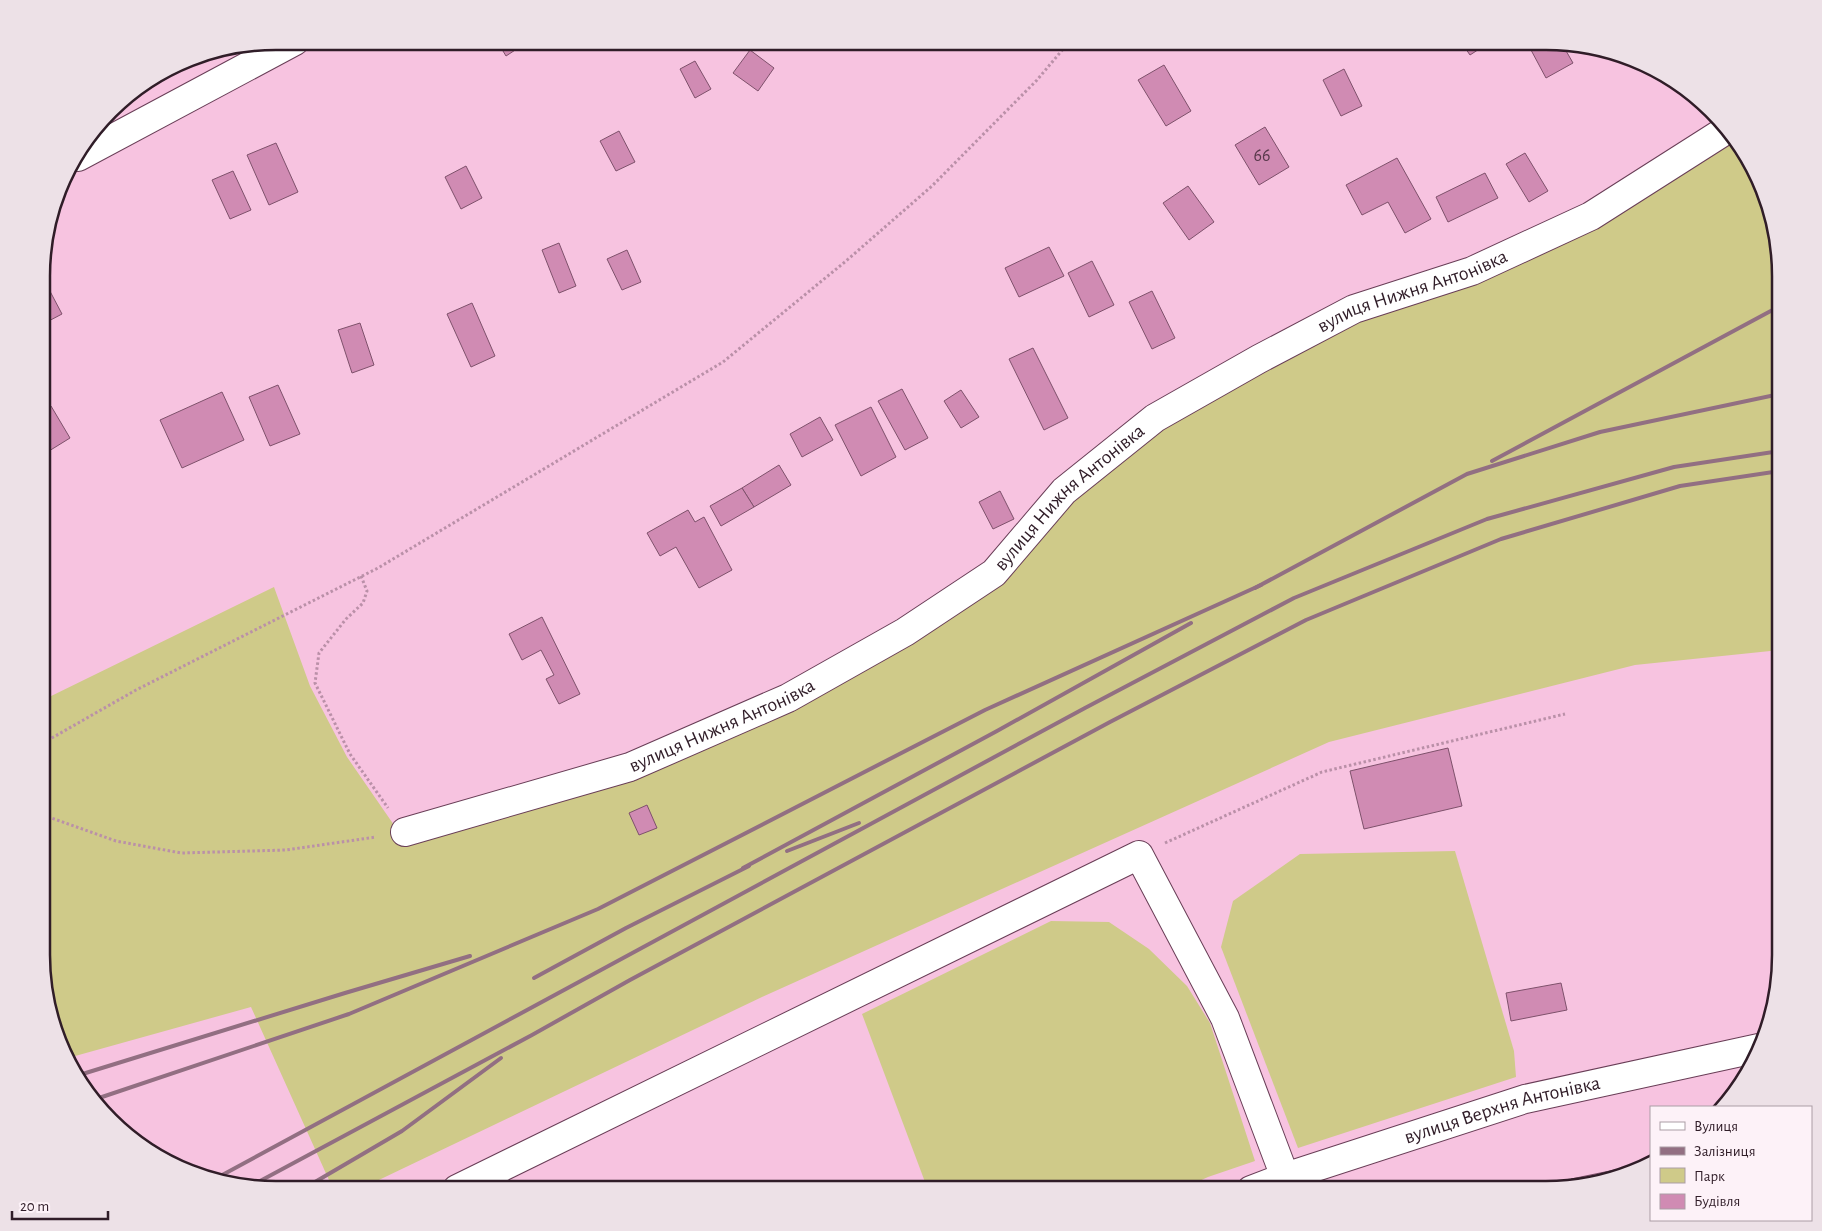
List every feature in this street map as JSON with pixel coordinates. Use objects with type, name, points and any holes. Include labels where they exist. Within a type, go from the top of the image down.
[{"type":"street","points":[[88,151],[278,50]]},
{"type":"street","name":"вулиця Нижня Антонівка","points":[[405,832],[630,767],[788,698],[905,632],[994,573],[1064,491],[1154,418],[1259,359],[1354,309],[1472,272],[1591,216],[1721,133]]},
{"type":"street","points":[[473,1181],[1139,855],[1225,1018],[1285,1177]]},
{"type":"street","name":"вулиця Верхня Антонівка","points":[[1275,1181],[1525,1099],[1751,1050]]},
{"type":"path","points":[[50,739],[136,690],[378,568],[723,362],[846,261],[932,186],[1037,80],[1062,50]]},
{"type":"path","points":[[50,817],[116,841],[181,853],[286,850],[405,832],[350,754],[315,683],[319,653],[346,619],[363,602],[367,591],[361,576]]},
{"type":"path","points":[[1139,855],[1322,772],[1565,714]]},
{"type":"green space","points":[[1726,139],[1749,176],[1760,203],[1768,232],[1772,261],[1772,651],[1635,665],[1329,742],[762,997],[377,1181],[329,1181],[251,1007],[74,1056],[62,1028],[54,999],[50,970],[50,697],[274,587],[310,686],[347,757],[405,841],[632,774],[909,639],[1070,495],[1159,426],[1263,366]]},
{"type":"green space","points":[[1455,851],[1514,1051],[1516,1077],[1298,1148],[1221,947],[1233,901],[1300,854]]},
{"type":"green space","points":[[1051,921],[1109,922],[1149,949],[1187,986],[1210,1023],[1255,1161],[1199,1181],[925,1181],[862,1014]]},
{"type":"building","points":[[502,50],[515,50],[506,56]]},
{"type":"building","points":[[750,50],[774,68],[758,91],[733,73]]},
{"type":"building","points":[[1467,50],[1478,50],[1470,55]]},
{"type":"building","points":[[1531,50],[1566,51],[1573,63],[1546,78]]},
{"type":"building","points":[[695,61],[711,89],[695,98],[680,69]]},
{"type":"building","points":[[1164,65],[1191,111],[1166,126],[1138,80]]},
{"type":"building","points":[[1344,69],[1362,106],[1341,116],[1323,80]]},
{"type":"building","points":[[1265,127],[1289,167],[1259,185],[1235,145]]},
{"type":"building","points":[[619,131],[635,162],[616,171],[600,141]]},
{"type":"building","points":[[276,143],[298,192],[269,205],[247,155]]},
{"type":"building","points":[[1525,153],[1548,191],[1529,202],[1506,164]]},
{"type":"building","points":[[1397,158],[1431,219],[1405,233],[1388,202],[1362,215],[1346,185]]},
{"type":"building","points":[[466,166],[482,198],[461,209],[445,177]]},
{"type":"building","points":[[233,171],[251,210],[230,219],[212,180]]},
{"type":"building","points":[[1485,173],[1498,198],[1448,222],[1436,197]]},
{"type":"building","points":[[1188,186],[1214,222],[1189,240],[1163,203]]},
{"type":"building","points":[[559,243],[576,286],[559,293],[542,250]]},
{"type":"building","points":[[1049,247],[1064,276],[1019,297],[1005,268]]},
{"type":"building","points":[[627,250],[641,282],[622,290],[607,259]]},
{"type":"building","points":[[1092,261],[1114,305],[1089,317],[1068,273]]},
{"type":"building","points":[[50,291],[62,314],[50,320]]},
{"type":"building","points":[[1152,291],[1175,338],[1152,349],[1129,302]]},
{"type":"building","points":[[472,303],[495,356],[471,367],[447,314]]},
{"type":"building","points":[[360,323],[374,365],[352,373],[338,330]]},
{"type":"building","points":[[1033,348],[1068,418],[1044,430],[1009,359]]},
{"type":"building","points":[[278,385],[300,434],[270,446],[249,397]]},
{"type":"building","points":[[902,389],[928,438],[905,450],[878,401]]},
{"type":"building","points":[[961,390],[979,417],[961,428],[944,401]]},
{"type":"building","points":[[222,392],[244,440],[182,468],[160,420]]},
{"type":"building","points":[[50,407],[70,438],[50,450]]},
{"type":"building","points":[[871,407],[896,457],[861,476],[835,425]]},
{"type":"building","points":[[820,417],[833,440],[802,457],[790,434]]},
{"type":"building","points":[[779,465],[791,485],[754,507],[742,488]]},
{"type":"building","points":[[742,488],[754,507],[721,526],[710,506]]},
{"type":"building","points":[[1000,491],[1014,519],[993,529],[979,502]]},
{"type":"building","points":[[688,510],[695,522],[704,517],[732,570],[699,588],[676,547],[660,556],[647,533]]},
{"type":"building","points":[[542,617],[580,694],[559,704],[546,679],[554,675],[541,650],[522,660],[509,634]]},
{"type":"building","points":[[1448,748],[1462,806],[1364,829],[1350,771]]},
{"type":"building","points":[[647,805],[657,828],[639,835],[629,813]]},
{"type":"building","points":[[1561,983],[1567,1010],[1511,1021],[1506,993]]},
{"type":"building","points":[[1618,1169],[1590,1177],[1571,1179]]},
{"type":"railway","points":[[1492,461],[1772,310]]},
{"type":"railway","points":[[1255,588],[1467,474],[1600,432],[1772,396]]},
{"type":"railway","points":[[223,1174],[1085,708],[1294,598],[1487,519],[1674,467],[1772,452]]},
{"type":"railway","points":[[260,1181],[1110,722],[1306,620],[1501,539],[1680,486],[1772,472]]},
{"type":"railway","points":[[101,1097],[349,1014],[598,909],[985,710],[1261,585]]},
{"type":"railway","points":[[743,868],[997,731],[1191,623]]},
{"type":"railway","points":[[787,851],[859,823]]},
{"type":"railway","points":[[534,978],[626,928],[749,866]]},
{"type":"railway","points":[[84,1074],[470,956]]},
{"type":"railway","points":[[317,1181],[402,1131],[501,1058]]}]
